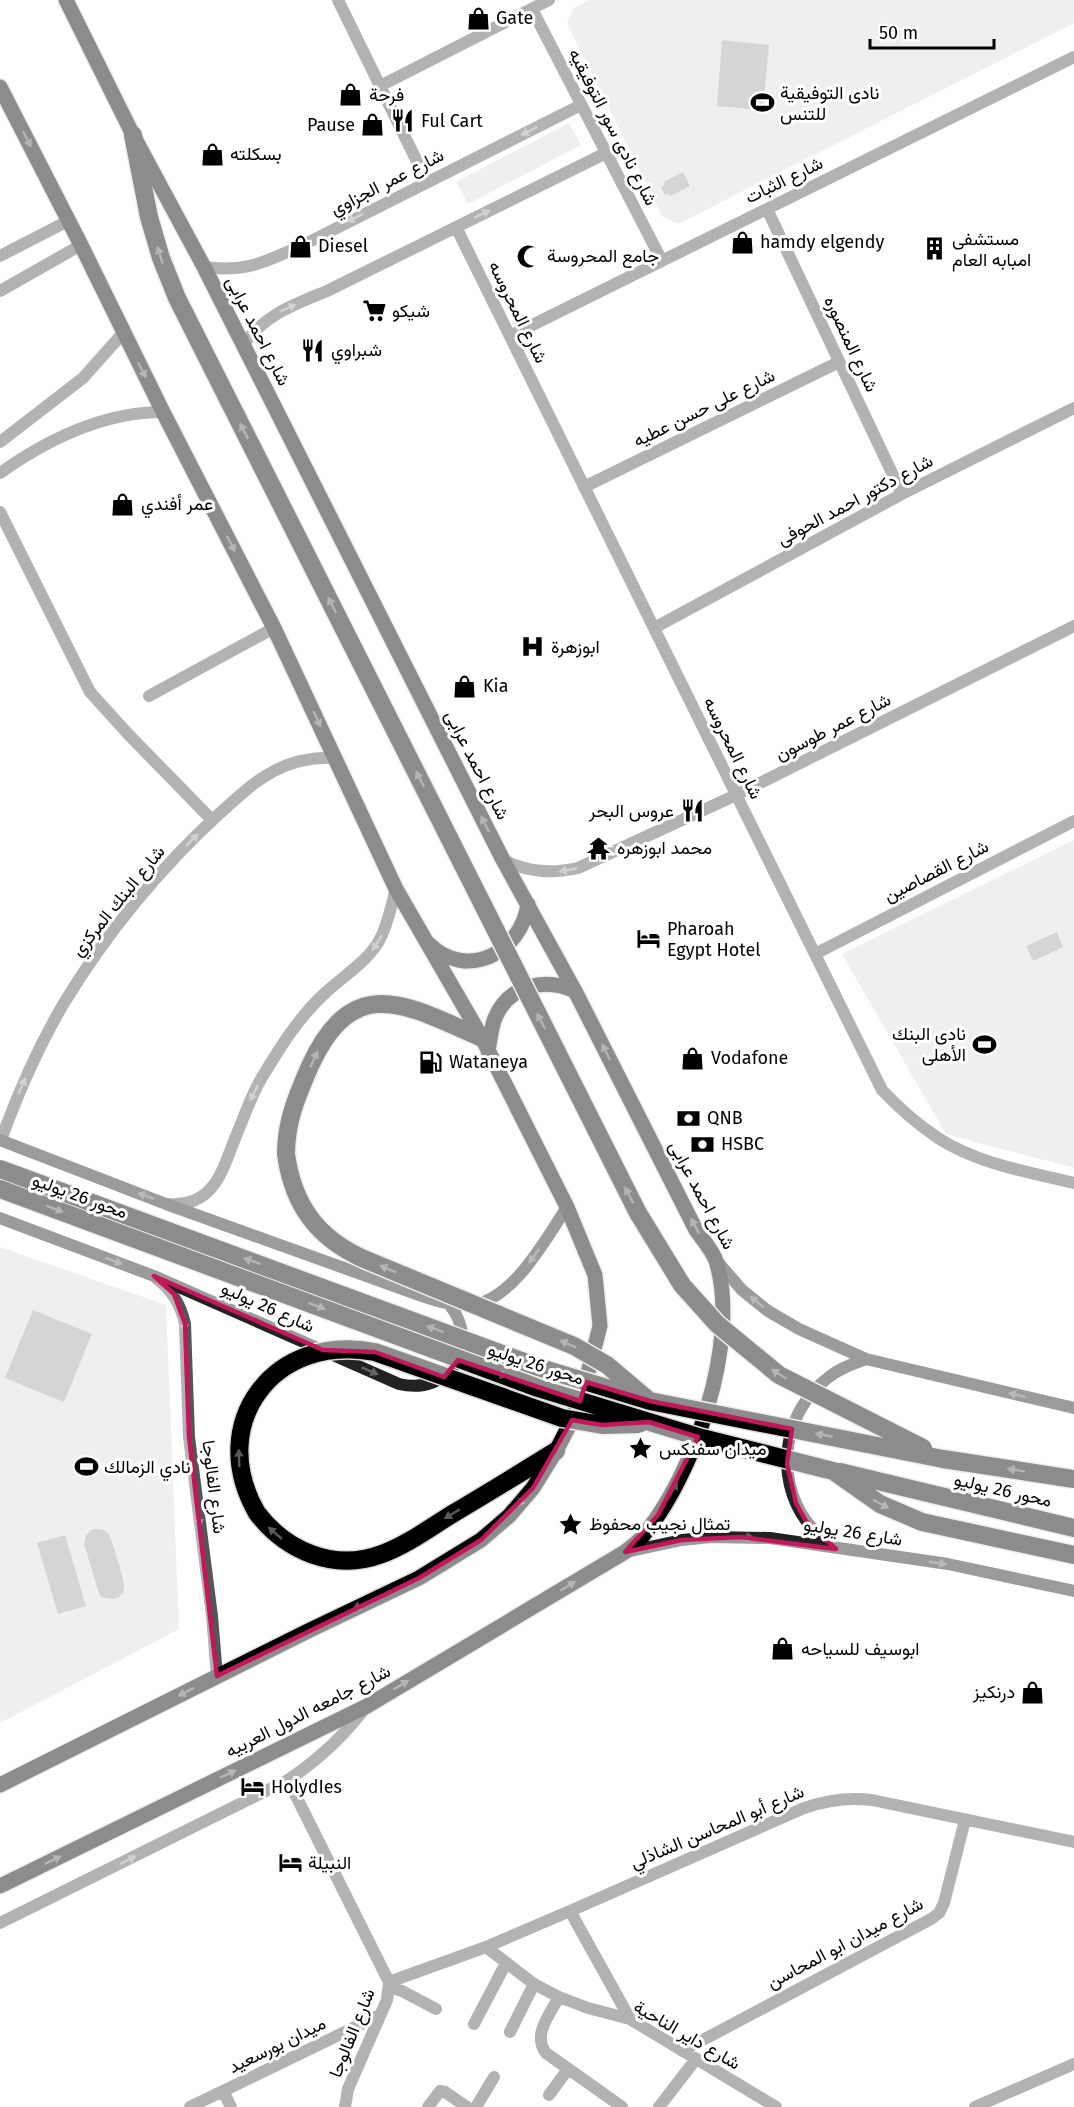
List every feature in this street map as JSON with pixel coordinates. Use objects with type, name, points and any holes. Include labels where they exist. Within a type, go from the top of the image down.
[{"type":"highway","points":[[133,135],[161,258],[177,298],[638,1213],[682,1285],[717,1324],[779,1375],[943,1459]]},
{"type":"highway","points":[[485,1045],[400,1004],[373,1005],[349,1014],[330,1031],[312,1063],[289,1120],[286,1154],[288,1171],[300,1203],[320,1231],[333,1242],[364,1259],[574,1346],[622,1376],[650,1401]]},
{"type":"highway","name":"محور 26 يوليو","points":[[0,1169],[541,1368],[650,1401],[943,1459],[1074,1479]]},
{"type":"highway","name":"محور 26 يوليو","points":[[0,1189],[538,1388],[712,1440],[1074,1528]]},
{"type":"highway","points":[[556,1451],[396,1548],[366,1559],[335,1560],[305,1552],[278,1536],[257,1513],[243,1485],[239,1453],[240,1437],[250,1406],[269,1379],[296,1360],[326,1350],[342,1348],[375,1352],[562,1418],[603,1425],[650,1422]]},
{"type":"highway","points":[[833,1471],[880,1504],[922,1522],[1074,1555]]},
{"type":"main road","name":"شارع احمد عرابى","points":[[66,0],[133,135],[204,267],[503,860],[575,991],[696,1230],[716,1260],[723,1294],[722,1324],[716,1372],[706,1411],[689,1457],[672,1491],[642,1538],[625,1552]]},
{"type":"main road","points":[[0,87],[274,628],[396,888],[485,1045],[567,1207],[595,1275],[600,1326],[583,1392],[556,1451],[533,1488],[515,1509],[481,1540],[419,1578],[0,1785]]},
{"type":"main road","points":[[425,939],[433,948],[454,958],[477,960],[488,957],[499,952],[516,937],[522,927],[528,904]]},
{"type":"main road","points":[[485,1045],[495,1018],[506,1001],[514,994],[524,988],[544,983],[575,991]]},
{"type":"main road","points":[[0,1140],[166,1204],[449,1304],[470,1305],[485,1301],[507,1288],[536,1254],[567,1207]]},
{"type":"main road","name":"شارع 26 يوليو","points":[[0,1218],[154,1276],[408,1386],[428,1385],[437,1381],[445,1376],[458,1360],[463,1331],[456,1312],[449,1304]]},
{"type":"main road","points":[[716,1260],[742,1290],[768,1311],[799,1329],[867,1359],[1074,1408]]},
{"type":"main road","points":[[836,1548],[813,1528],[796,1503],[789,1484],[788,1444],[793,1424],[814,1389],[847,1366],[867,1359]]},
{"type":"main road","name":"شارع 26 يوليو","points":[[625,1552],[682,1540],[731,1537],[770,1538],[948,1564],[1074,1591]]},
{"type":"main road","name":"شارع جامعه الدول العربيه","points":[[0,1886],[367,1706],[625,1552]]},
{"type":"street","points":[[338,0],[427,182]]},
{"type":"street","points":[[380,86],[549,0]]},
{"type":"street","name":"شارع نادى سور التوفيقيه","points":[[532,9],[662,261]]},
{"type":"street","name":"شارع الثبات","points":[[510,336],[1074,57]]},
{"type":"street","name":"شارع عمر الجزاوي","points":[[204,267],[231,269],[259,265],[581,105]]},
{"type":"street","points":[[243,345],[259,326],[280,311],[327,291],[606,153]]},
{"type":"street","name":"شارع المنصوره","points":[[766,209],[902,495]]},
{"type":"street","points":[[0,256],[68,221]]},
{"type":"street","name":"شارع المحروسه","points":[[456,227],[882,1090],[909,1117],[940,1139],[974,1156],[1074,1183]]},
{"type":"street","points":[[0,291],[81,245]]},
{"type":"street","points":[[0,442],[75,385],[97,364],[123,333]]},
{"type":"street","name":"شارع على حسن عطيه","points":[[584,487],[839,362]]},
{"type":"street","name":"شارع دكتور احمد الحوفى","points":[[654,628],[902,495],[1074,408]]},
{"type":"street","points":[[0,472],[26,456],[91,424],[126,415],[163,412]]},
{"type":"street","points":[[0,512],[90,692],[212,820]]},
{"type":"street","name":"شارع عمر طوسون","points":[[503,860],[515,866],[540,872],[578,868],[736,795],[1074,626]]},
{"type":"street","points":[[149,696],[274,628]]},
{"type":"street","name":"شارع البنك المركزي","points":[[0,1140],[31,1065],[49,1029],[80,979],[146,890],[212,820],[249,786],[274,770],[302,760],[335,758]]},
{"type":"street","name":"شارع القصاصين","points":[[815,954],[1074,821]]},
{"type":"street","points":[[166,1204],[177,1205],[199,1199],[216,1184],[254,1092],[278,1050],[322,996],[370,953],[385,929],[396,888]]},
{"type":"street","name":"شارع الفالوجا","points":[[154,1276],[174,1294],[185,1324],[189,1437],[212,1616],[217,1676]]},
{"type":"street","points":[[0,1923],[288,1780],[332,1747],[367,1706]]},
{"type":"street","name":"شارع الفالوجا","points":[[288,1780],[389,1985],[387,2000],[348,2089],[345,2107]]},
{"type":"street","name":"شارع أبو المحاسن الشاذلي","points":[[389,1985],[486,1947],[804,1808],[824,1802],[858,1798],[1074,1842]]},
{"type":"street","name":"شارع ميدان ابو المحاسن","points":[[682,2050],[939,1913],[944,1903],[965,1820]]},
{"type":"street","points":[[570,1911],[630,2019]]},
{"type":"street","name":"شارع داير الناحية","points":[[486,1947],[534,1984],[588,2008],[630,2019],[776,2107]]},
{"type":"street","points":[[474,2024],[506,1963]]},
{"type":"street","points":[[510,2032],[534,1984]]},
{"type":"street","points":[[389,1985],[436,2009]]},
{"type":"street","points":[[559,1997],[542,2030],[540,2042],[546,2054],[622,2107]]},
{"type":"street","name":"ميدان بورسعيد","points":[[190,2107],[380,2015]]},
{"type":"street","points":[[659,2107],[696,2059]]},
{"type":"street","points":[[975,2107],[1074,2064]]},
{"type":"street","points":[[549,2095],[568,2069]]},
{"type":"street","points":[[476,2107],[494,2077]]},
{"type":"street","points":[[223,2091],[231,2107]]},
{"type":"street","points":[[428,2107],[437,2092],[442,2091],[467,2107]]},
{"type":"highlighted area","points":[[154,1276],[323,1350],[375,1352],[444,1377],[458,1360],[580,1401],[586,1382],[650,1401],[792,1429],[787,1464],[796,1503],[806,1521],[836,1549],[741,1537],[682,1540],[625,1552],[658,1515],[698,1437],[649,1422],[602,1425],[572,1420],[533,1488],[481,1540],[419,1578],[217,1676],[189,1437],[185,1324],[174,1294]]},
{"type":"shaded area","name":"نادى التوفيقية للتنس","points":[[589,0],[1074,0],[1074,23],[678,224],[662,216],[567,23],[574,8]]},
{"type":"shaded area","points":[[722,40],[769,45],[763,110],[717,106]]},
{"type":"shaded area","points":[[569,123],[581,145],[468,204],[456,182]]},
{"type":"shaded area","points":[[683,172],[690,186],[670,196],[668,193],[665,195],[661,187],[665,185],[663,182]]},
{"type":"shaded area","name":"نادى البنك الأهلى","points":[[1074,840],[1074,1168],[946,1134],[842,954]]},
{"type":"shaded area","points":[[1057,932],[1063,947],[1033,961],[1026,946]]},
{"type":"shaded area","name":"نادي الزمالك","points":[[0,1247],[166,1305],[179,1629],[0,1723]]},
{"type":"shaded area","points":[[33,1310],[92,1334],[64,1402],[5,1378]]},
{"type":"shaded area","points":[[93,1529],[106,1532],[113,1544],[124,1585],[122,1594],[116,1598],[100,1596],[84,1544],[86,1535]]},
{"type":"shaded area","points":[[65,1535],[86,1606],[58,1614],[37,1543]]},
{"type":"place","name":"Gate","points":[[478,18]]},
{"type":"place","name":"فرحة","points":[[351,95]]},
{"type":"place","name":"نادى التوفيقية للتنس","points":[[762,103]]},
{"type":"place","name":"Ful Cart","points":[[403,121]]},
{"type":"place","name":"Pause","points":[[373,125]]},
{"type":"place","name":"بسكلته","points":[[212,154]]},
{"type":"place","name":"hamdy elgendy","points":[[742,242]]},
{"type":"place","name":"Diesel","points":[[300,246]]},
{"type":"place","name":"مستشفى امبابه العام","points":[[934,249]]},
{"type":"place","name":"جامع المحروسة","points":[[529,256]]},
{"type":"place","name":"شيكو","points":[[374,311]]},
{"type":"place","name":"شبراوي","points":[[313,350]]},
{"type":"place","name":"عمر أفندي","points":[[123,504]]},
{"type":"place","name":"ابوزهرة","points":[[533,647]]},
{"type":"place","name":"Kia","points":[[465,686]]},
{"type":"place","name":"عروس البحر","points":[[692,811]]},
{"type":"place","name":"محمد ابوزهره","points":[[599,848]]},
{"type":"place","name":"Pharoah Egypt Hotel","points":[[649,939]]},
{"type":"place","name":"نادى البنك الأهلى","points":[[984,1044]]},
{"type":"place","name":"Vodafone","points":[[693,1058]]},
{"type":"place","name":"Wataneya","points":[[431,1062]]},
{"type":"place","name":"QNB","points":[[689,1118]]},
{"type":"place","name":"HSBC","points":[[703,1144]]},
{"type":"place","name":"ميدان سفنكس","points":[[641,1449]]},
{"type":"place","name":"نادي الزمالك","points":[[86,1467]]},
{"type":"place","name":"تمثال نجيب محفوظ","points":[[571,1524]]},
{"type":"place","name":"ابوسيف للسياحه","points":[[783,1649]]},
{"type":"place","name":"درنكيز","points":[[1033,1692]]},
{"type":"place","name":"HolydIes","points":[[253,1787]]},
{"type":"place","name":"النبيلة","points":[[290,1863]]}]
